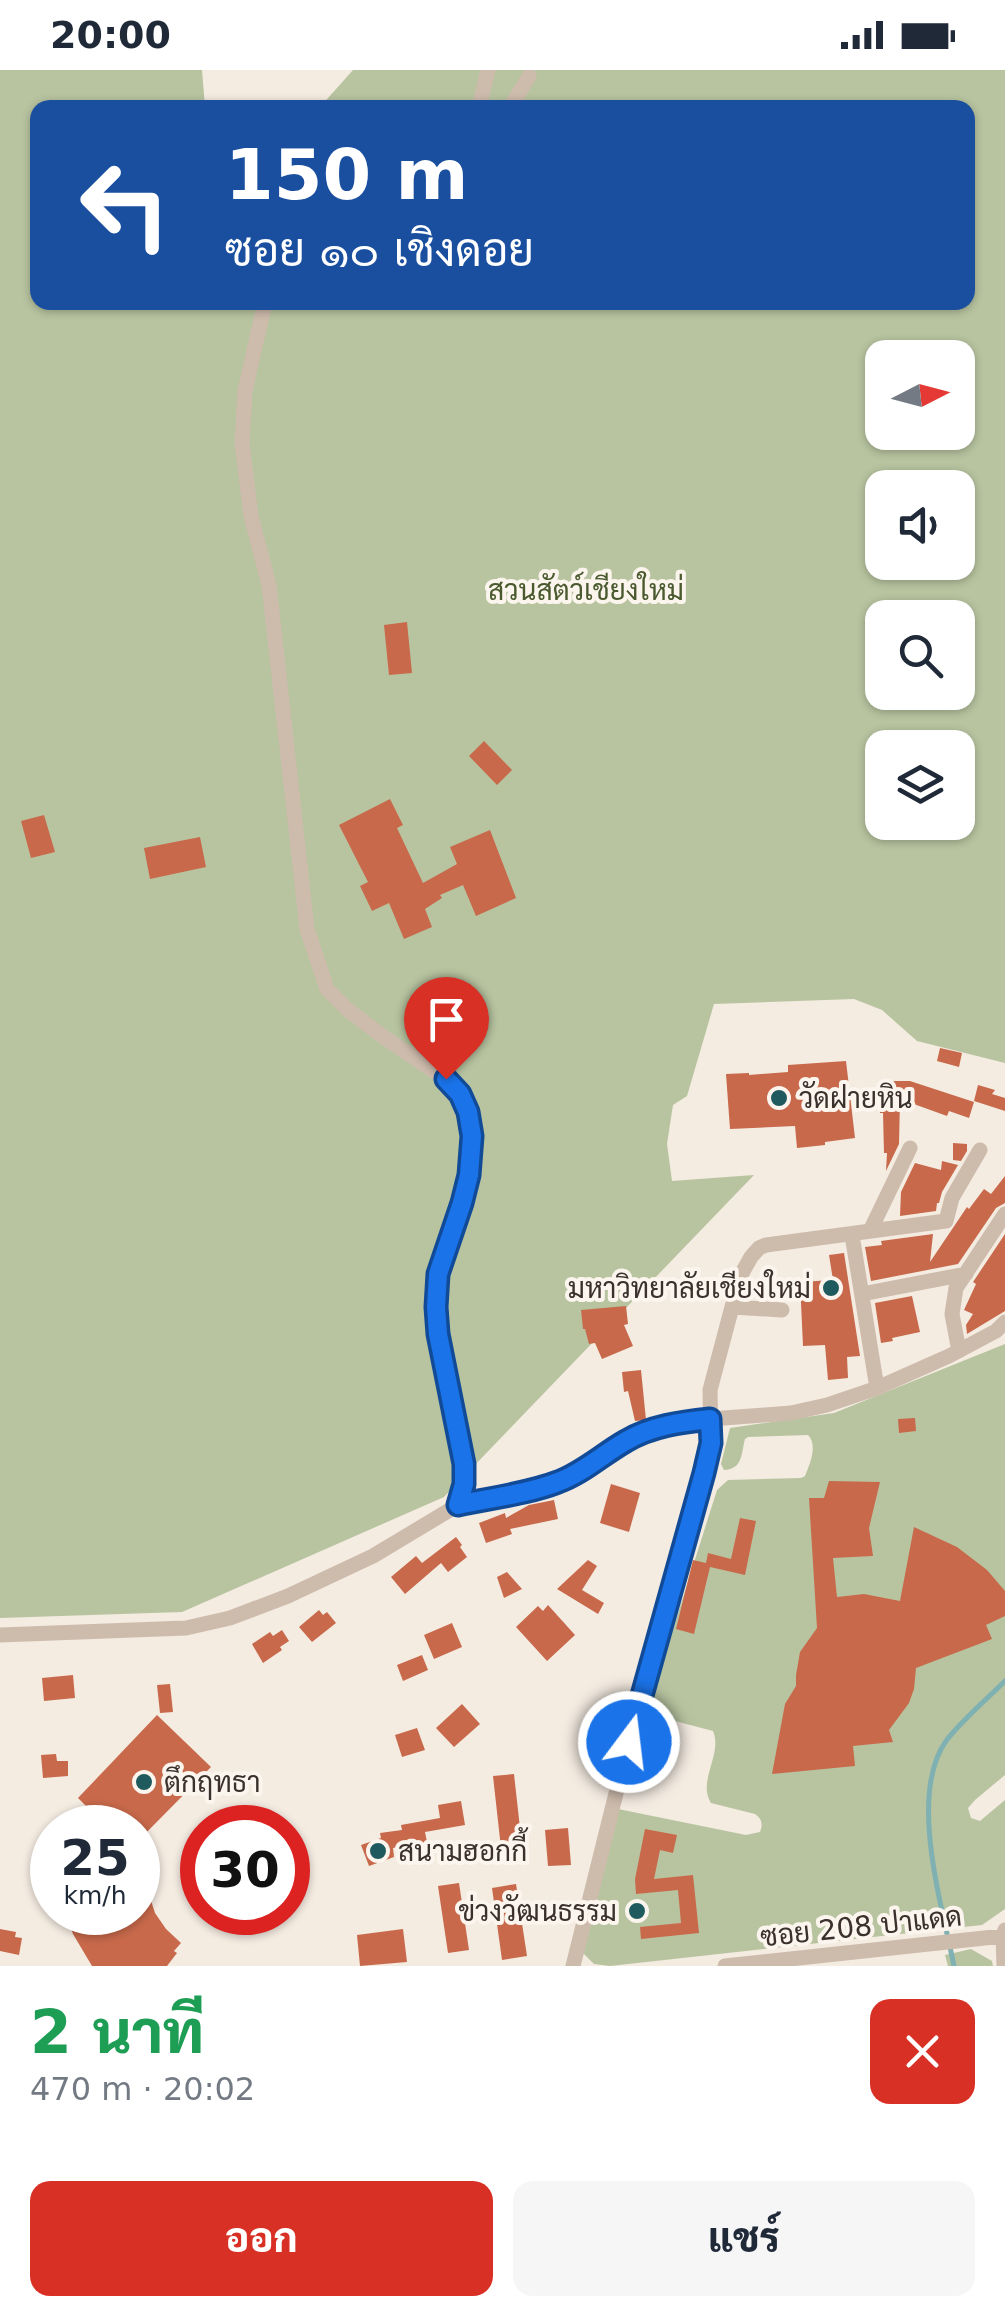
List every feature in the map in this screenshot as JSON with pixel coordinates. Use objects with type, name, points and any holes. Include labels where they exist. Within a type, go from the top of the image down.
[{"type":"street","points":[[481,100],[488,70]]},
{"type":"street","points":[[515,100],[529,76]]},
{"type":"street","points":[[263,310],[245,391],[242,442],[252,516],[268,585],[308,929],[327,990],[384,1038],[446,1079],[460,1094],[472,1136],[469,1175],[438,1274],[436,1307],[464,1464],[458,1505]]},
{"type":"street","points":[[870,1231],[910,1148]]},
{"type":"street","points":[[573,1966],[637,1709],[704,1473],[711,1443],[710,1390],[732,1307],[751,1257],[766,1244],[946,1221],[952,1198],[980,1150]]},
{"type":"street","points":[[959,1351],[952,1314],[956,1288],[1005,1214]]},
{"type":"street","points":[[852,1235],[877,1388]]},
{"type":"street","points":[[862,1294],[966,1274]]},
{"type":"street","points":[[732,1307],[782,1310]]},
{"type":"street","points":[[0,1635],[186,1628],[230,1618],[373,1556],[458,1505],[556,1484],[627,1440],[651,1430],[684,1422],[808,1410],[877,1388],[959,1351],[1005,1322]]},
{"type":"street","points":[[1004,1933],[1004,1966]]},
{"type":"street","name":"ซอย 208 ปาแดด","points":[[726,1966],[1004,1933]]},
{"type":"green space","name":"สวนสัตว์เชียงใหม่","points":[[0,70],[202,70],[204,100],[30,100],[30,310],[975,310],[975,100],[326,100],[353,70],[1005,70],[1005,1063],[917,1041],[882,1010],[854,999],[714,1004],[687,1096],[673,1105],[667,1144],[672,1181],[754,1175],[444,1497],[182,1612],[0,1618]]},
{"type":"green space","points":[[1005,1344],[1005,1775],[968,1808],[971,1818],[980,1821],[1005,1800],[1005,1909],[982,1925],[610,1966],[594,1964],[583,1953],[618,1809],[746,1835],[761,1829],[755,1814],[711,1803],[707,1795],[715,1749],[713,1731],[652,1715],[649,1705],[717,1490],[728,1480],[801,1478],[811,1460],[813,1449],[808,1435],[748,1437],[738,1464],[724,1470],[721,1464],[730,1428],[834,1413]]},
{"type":"green space","points":[[971,1949],[992,1961],[993,1966],[948,1966],[945,1955]]},
{"type":"building","points":[[407,622],[412,673],[389,675],[384,625]]},
{"type":"building","points":[[484,741],[512,770],[497,785],[469,756]]},
{"type":"building","points":[[390,799],[403,825],[397,828],[423,883],[457,864],[450,847],[490,830],[516,898],[476,916],[463,885],[440,895],[442,898],[425,909],[432,927],[404,939],[389,903],[372,911],[360,886],[368,882],[339,825]]},
{"type":"building","points":[[44,815],[55,852],[31,858],[21,821]]},
{"type":"building","points":[[200,837],[206,867],[150,879],[144,848]]},
{"type":"building","points":[[940,1048],[962,1053],[959,1067],[937,1061]]},
{"type":"building","points":[[846,1061],[855,1138],[797,1148],[795,1126],[730,1129],[726,1074],[788,1072],[788,1065]]},
{"type":"building","points":[[880,1081],[910,1081],[974,1102],[969,1118],[949,1111],[947,1116],[900,1099],[899,1144],[886,1171]]},
{"type":"building","points":[[978,1085],[1005,1098],[1005,1111],[974,1101]]},
{"type":"building","points":[[953,1143],[967,1144],[961,1161],[953,1160]]},
{"type":"building","points":[[942,1161],[958,1165],[936,1211],[900,1216],[901,1192],[915,1163],[941,1170]]},
{"type":"building","points":[[1005,1176],[1005,1203],[996,1208],[958,1264],[871,1281],[865,1247],[933,1234],[930,1262],[967,1207],[984,1189],[991,1194]]},
{"type":"building","points":[[1005,1234],[1005,1311],[967,1334],[966,1325],[973,1314],[964,1310],[976,1284],[973,1282]]},
{"type":"building","points":[[844,1253],[860,1356],[847,1357],[848,1378],[828,1380],[825,1345],[803,1346],[800,1282],[833,1280],[829,1255]]},
{"type":"building","points":[[912,1296],[920,1332],[881,1343],[875,1303]]},
{"type":"building","points":[[626,1306],[628,1324],[624,1325],[633,1346],[602,1359],[595,1343],[589,1344],[581,1310]]},
{"type":"building","points":[[641,1370],[646,1420],[635,1421],[628,1391],[624,1392],[622,1372]]},
{"type":"building","points":[[915,1418],[916,1431],[899,1433],[898,1419]]},
{"type":"building","points":[[829,1481],[880,1482],[869,1528],[873,1556],[833,1558],[837,1597],[864,1594],[900,1601],[914,1527],[957,1547],[987,1570],[1005,1591],[1005,1616],[986,1625],[992,1639],[916,1668],[909,1703],[889,1730],[893,1742],[853,1746],[855,1766],[772,1774],[785,1704],[796,1686],[800,1652],[817,1628],[809,1498],[824,1498]]},
{"type":"building","points":[[611,1484],[640,1493],[629,1532],[600,1523]]},
{"type":"building","points":[[554,1500],[558,1519],[510,1529],[512,1534],[486,1543],[479,1523],[505,1513],[506,1518],[529,1505]]},
{"type":"building","points":[[740,1518],[756,1521],[745,1575],[710,1567],[694,1634],[676,1629],[693,1560],[706,1563],[708,1553],[731,1559]]},
{"type":"building","points":[[456,1537],[467,1557],[448,1572],[441,1563],[405,1594],[391,1577],[416,1556],[422,1563]]},
{"type":"building","points":[[588,1560],[597,1566],[582,1590],[604,1603],[598,1614],[557,1589]]},
{"type":"building","points":[[507,1572],[522,1589],[504,1598],[497,1577]]},
{"type":"building","points":[[548,1605],[575,1635],[547,1661],[516,1627],[538,1606],[543,1611]]},
{"type":"building","points":[[319,1610],[323,1615],[327,1612],[336,1623],[312,1642],[299,1627]]},
{"type":"building","points":[[452,1623],[462,1647],[434,1659],[424,1635]]},
{"type":"building","points":[[282,1630],[289,1641],[263,1663],[252,1644],[270,1632],[273,1636]]},
{"type":"building","points":[[422,1655],[428,1670],[403,1681],[397,1665]]},
{"type":"building","points":[[73,1675],[75,1698],[44,1701],[42,1678]]},
{"type":"building","points":[[170,1684],[173,1712],[160,1713],[157,1685]]},
{"type":"building","points":[[462,1704],[480,1724],[454,1747],[436,1728]]},
{"type":"building","name":"ตึกฤทธา","points":[[157,1715],[211,1767],[160,1819],[160,1805],[85,1805],[78,1798]]},
{"type":"building","points":[[417,1728],[425,1750],[402,1757],[395,1735]]},
{"type":"building","points":[[56,1754],[57,1761],[68,1761],[68,1776],[43,1778],[41,1755]]},
{"type":"building","points":[[514,1774],[522,1846],[501,1848],[493,1776]]},
{"type":"building","points":[[461,1801],[465,1825],[425,1832],[427,1842],[393,1848],[394,1857],[369,1866],[361,1845],[381,1838],[380,1833],[402,1830],[401,1825],[440,1818],[438,1805]]},
{"type":"building","points":[[568,1828],[571,1865],[548,1866],[545,1830]]},
{"type":"building","points":[[645,1829],[677,1835],[673,1853],[660,1850],[654,1879],[693,1875],[699,1933],[641,1939],[640,1927],[681,1923],[678,1890],[636,1894],[635,1879]]},
{"type":"building","points":[[459,1883],[469,1950],[448,1953],[438,1886]]},
{"type":"building","points":[[516,1884],[527,1956],[502,1960],[492,1888]]},
{"type":"building","points":[[160,1920],[181,1943],[167,1966],[92,1966],[74,1935],[160,1935]]},
{"type":"building","points":[[0,1929],[16,1932],[15,1937],[22,1938],[19,1955],[0,1951]]},
{"type":"building","points":[[403,1929],[407,1962],[360,1966],[357,1935]]},
{"type":"waterway","points":[[954,1966],[931,1851],[930,1790],[935,1764],[946,1741],[1005,1681]]},
{"type":"place","name":"วัดฝายหิน","points":[[779,1098]]},
{"type":"place","name":"มหาวิทยาลัยเชียงใหม่","points":[[831,1288]]},
{"type":"place","name":"ตึกฤทธา","points":[[144,1782]]},
{"type":"place","name":"สนามฮอกกี้","points":[[378,1851]]},
{"type":"place","name":"ข่วงวัฒนธรรม","points":[[637,1911]]},
{"type":"route","points":[[446,1079],[460,1094],[472,1136],[469,1175],[438,1274],[436,1307],[464,1464],[458,1505],[556,1484],[627,1440],[651,1430],[710,1419],[711,1443],[704,1473],[629,1742]]}]
